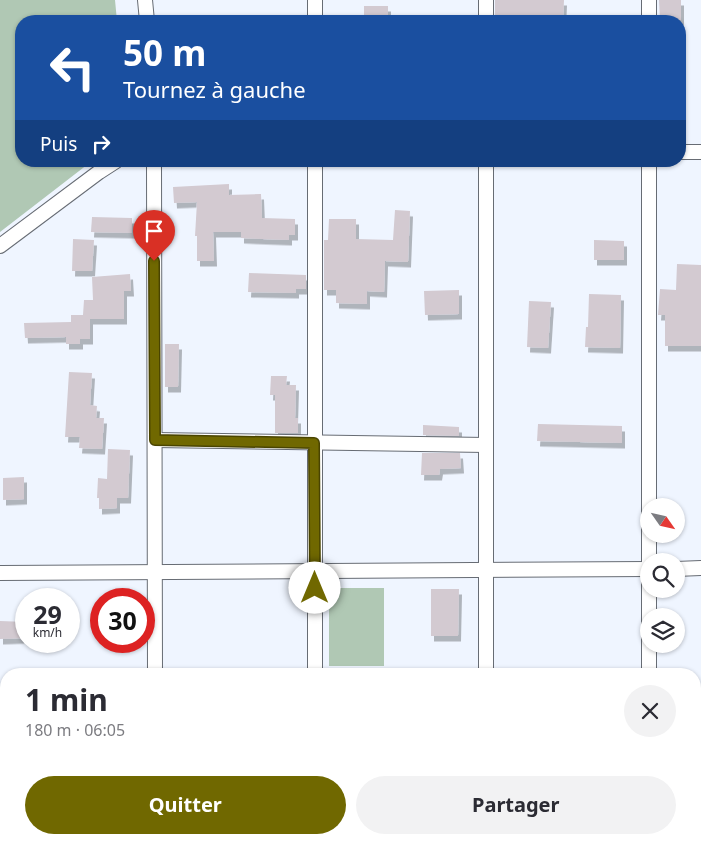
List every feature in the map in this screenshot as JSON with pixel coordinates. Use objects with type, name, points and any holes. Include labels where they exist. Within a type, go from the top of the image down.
[{"type":"street","points":[[145,0],[146,15]]},
{"type":"street","points":[[316,0],[316,15]]},
{"type":"street","points":[[486,0],[486,15]]},
{"type":"street","points":[[649,0],[649,15]]},
{"type":"street","points":[[686,152],[701,152]]},
{"type":"street","points":[[0,246],[107,167]]},
{"type":"street","points":[[154,167],[155,668]]},
{"type":"street","points":[[315,167],[315,668]]},
{"type":"street","points":[[486,167],[486,668]]},
{"type":"street","points":[[649,167],[649,553]]},
{"type":"street","points":[[155,440],[486,445]]},
{"type":"street","points":[[685,569],[701,568]]},
{"type":"street","points":[[0,573],[640,569]]},
{"type":"street","points":[[648,668],[649,598]]},
{"type":"green space","points":[[0,0],[115,0],[116,15],[15,15],[15,167],[84,167],[0,232]]},
{"type":"green space","points":[[329,588],[384,588],[384,666],[329,666]]},
{"type":"building","points":[[495,0],[564,0],[563,15],[495,15]]},
{"type":"building","points":[[659,0],[681,0],[681,15],[660,15]]},
{"type":"building","points":[[364,6],[388,6],[388,15],[364,15]]},
{"type":"building","points":[[229,184],[229,195],[261,194],[262,218],[295,219],[295,235],[289,235],[289,240],[241,238],[241,232],[213,232],[214,261],[197,261],[197,236],[195,236],[197,202],[174,203],[173,187]]},
{"type":"building","points":[[395,210],[410,211],[408,262],[385,261],[384,292],[367,291],[367,304],[336,303],[336,290],[324,290],[324,240],[328,240],[329,219],[356,219],[356,239],[393,240]]},
{"type":"building","points":[[92,217],[132,218],[132,233],[91,232]]},
{"type":"building","points":[[73,239],[94,240],[92,271],[72,271]]},
{"type":"building","points":[[594,240],[624,241],[624,260],[594,260]]},
{"type":"building","points":[[677,264],[701,265],[701,346],[665,346],[665,315],[658,315],[660,289],[676,290]]},
{"type":"building","points":[[249,273],[306,275],[306,289],[296,289],[296,293],[248,292]]},
{"type":"building","points":[[130,274],[131,291],[124,291],[124,319],[90,319],[90,339],[80,339],[80,344],[66,344],[66,337],[25,338],[24,323],[71,322],[71,315],[83,315],[84,300],[93,300],[92,277]]},
{"type":"building","points":[[459,290],[459,314],[425,315],[424,291]]},
{"type":"building","points":[[589,294],[621,295],[620,348],[585,347]]},
{"type":"building","points":[[529,301],[551,302],[548,348],[527,347]]},
{"type":"building","points":[[165,344],[179,344],[178,387],[165,387]]},
{"type":"building","points":[[69,372],[92,373],[90,405],[97,406],[96,418],[104,418],[102,449],[79,448],[80,437],[65,437]]},
{"type":"building","points":[[271,376],[287,376],[286,385],[296,385],[295,418],[298,418],[298,433],[275,433],[275,395],[270,395]]},
{"type":"building","points":[[538,424],[622,426],[622,443],[537,441]]},
{"type":"building","points":[[423,425],[459,427],[459,436],[423,435]]},
{"type":"building","points":[[108,449],[130,450],[128,498],[117,498],[117,508],[99,509],[99,498],[97,498],[98,478],[107,479]]},
{"type":"building","points":[[422,453],[460,453],[461,468],[440,469],[439,475],[421,475]]},
{"type":"building","points":[[24,477],[24,499],[3,500],[3,478]]},
{"type":"building","points":[[431,589],[459,589],[458,636],[431,636]]},
{"type":"building","points":[[0,621],[15,622],[15,638],[0,639]]},
{"type":"route","points":[[154,261],[155,440],[314,443],[315,588]]}]
